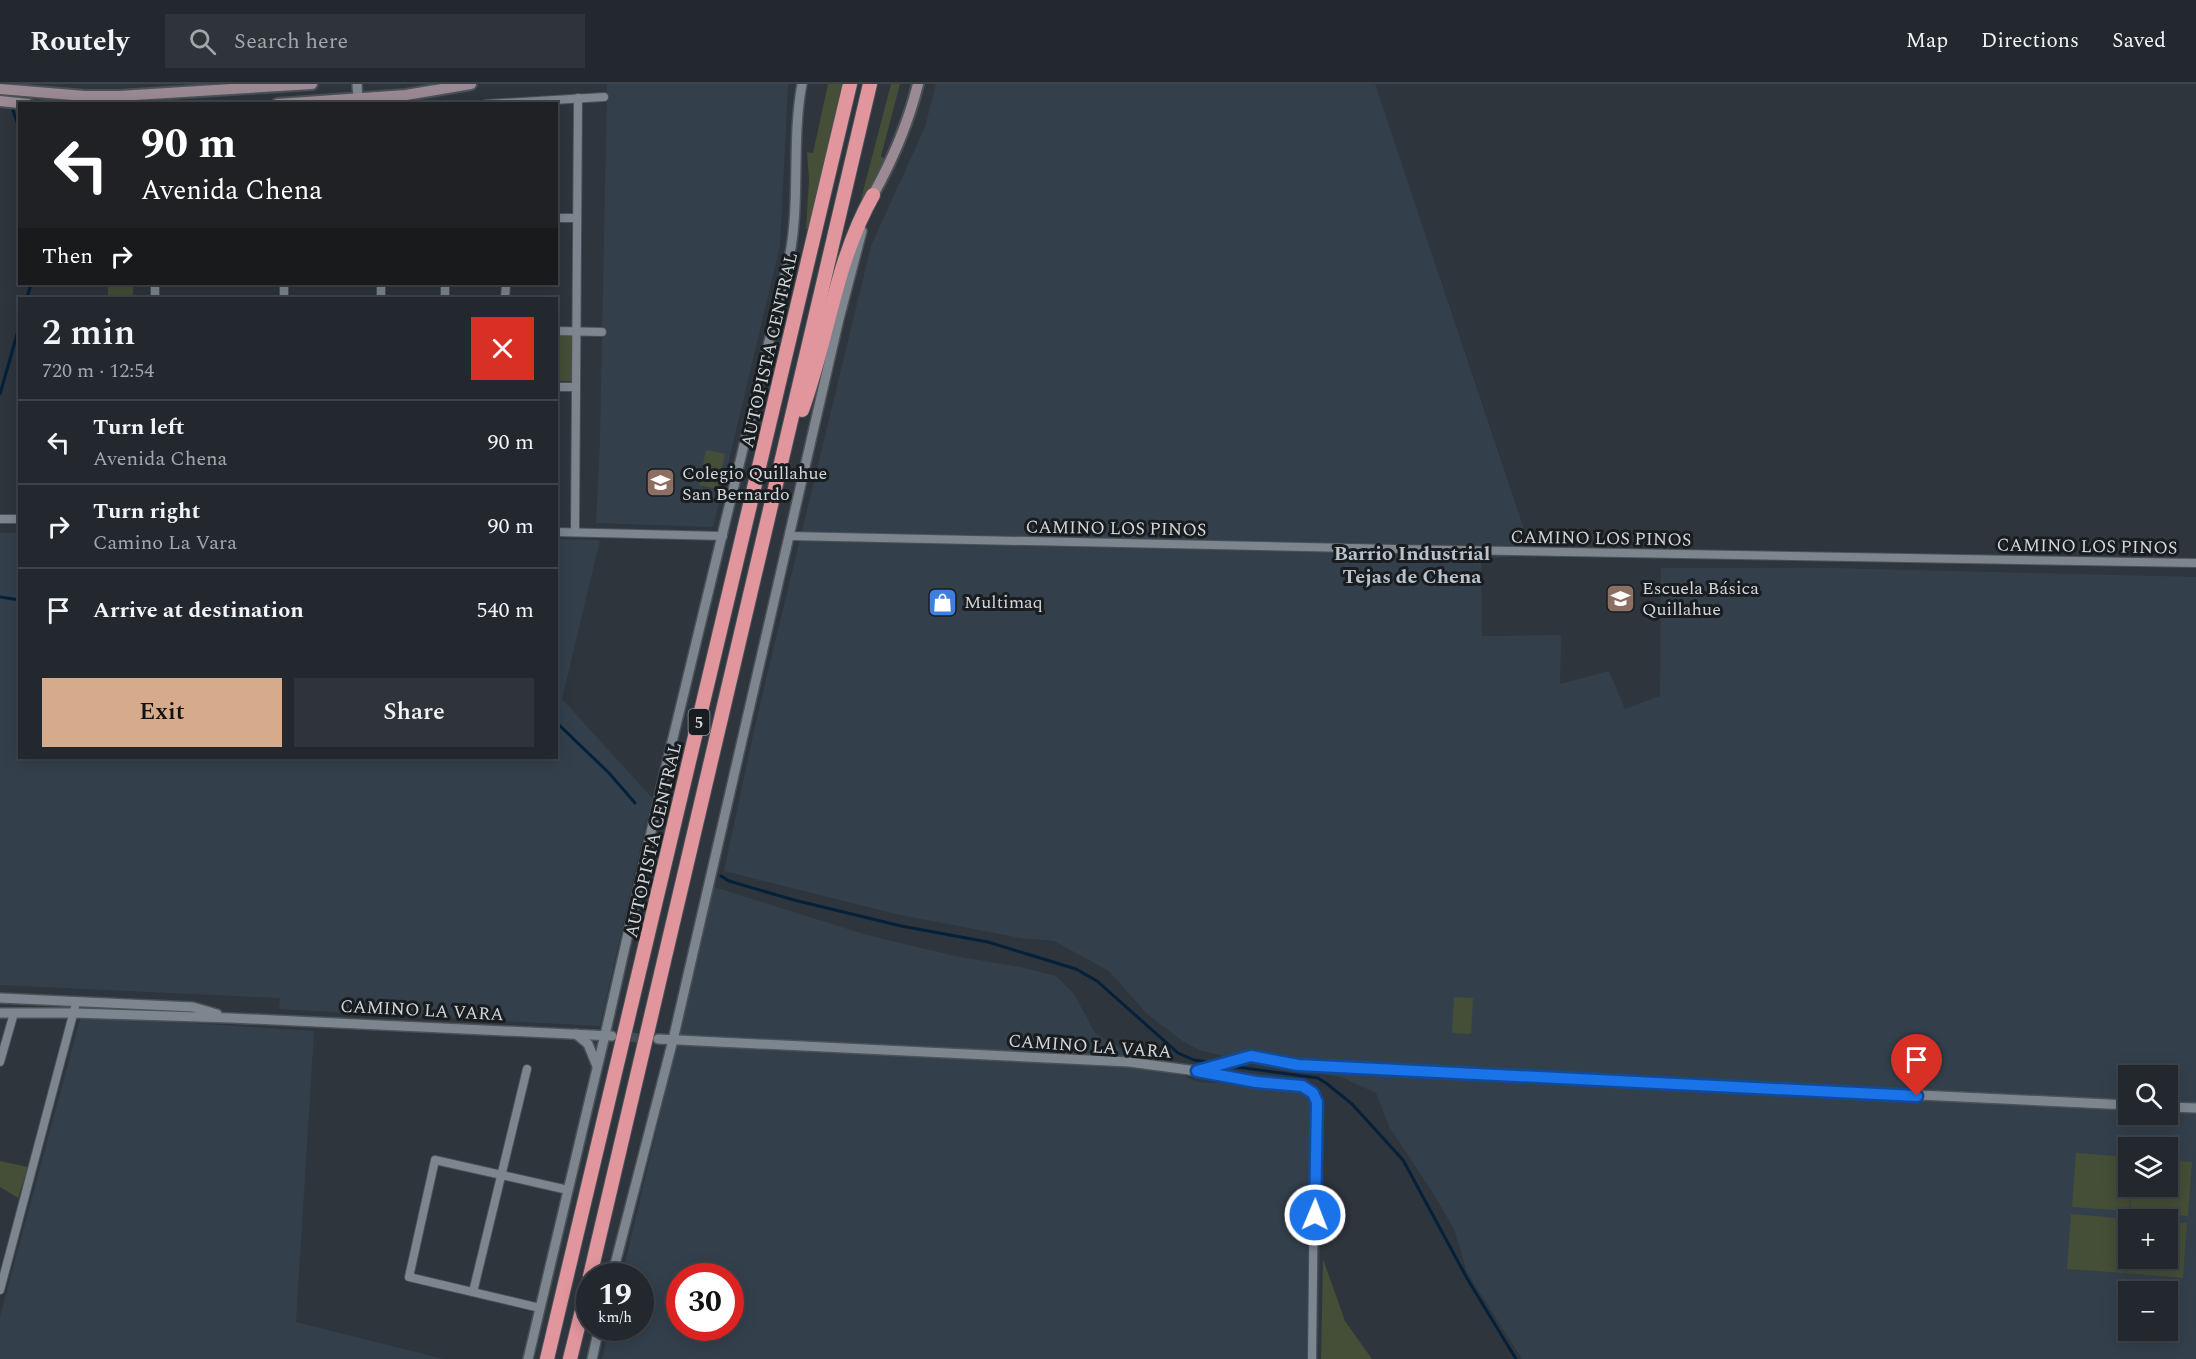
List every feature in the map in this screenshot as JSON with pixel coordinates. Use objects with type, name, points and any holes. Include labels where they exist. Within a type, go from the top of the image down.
[{"type":"highway","name":"AUTOPISTA CENTRAL","points":[[548,1359],[850,84]]},
{"type":"highway","name":"5","points":[[593,1263],[870,84]]},
{"type":"highway","points":[[786,445],[808,391],[845,255],[856,227],[873,195]]},
{"type":"highway","name":"5","points":[[570,1359],[576,1334]]},
{"type":"main road","points":[[0,89],[103,96],[169,88],[312,84]]},
{"type":"main road","points":[[331,102],[423,93],[471,84]]},
{"type":"main road","points":[[873,195],[901,141],[918,84]]},
{"type":"main road","points":[[0,101],[18,103]]},
{"type":"street","points":[[357,84],[358,101]]},
{"type":"street","points":[[528,1359],[598,1067],[609,1035],[664,775],[792,241],[796,205],[796,129],[802,84]]},
{"type":"street","points":[[521,102],[604,97]]},
{"type":"street","points":[[575,532],[578,98]]},
{"type":"street","points":[[615,1263],[673,1040],[839,320],[855,254],[873,195]]},
{"type":"street","points":[[558,218],[578,218]]},
{"type":"street","points":[[558,331],[602,332]]},
{"type":"street","points":[[558,387],[576,387]]},
{"type":"street","points":[[0,519],[18,519]]},
{"type":"street","points":[[558,532],[723,536]]},
{"type":"street","name":"CAMINO LOS PINOS","points":[[790,536],[2196,563]]},
{"type":"street","name":"CAMINO LA VARA","points":[[0,998],[193,1007],[231,1018]]},
{"type":"street","points":[[0,1290],[77,1001]]},
{"type":"street","name":"CAMINO LA VARA","points":[[0,1013],[74,1012],[609,1035]]},
{"type":"street","points":[[0,1062],[14,1013]]},
{"type":"street","points":[[573,1033],[588,1044],[598,1067]]},
{"type":"street","name":"CAMINO LA VARA","points":[[658,1039],[1129,1062],[1197,1071],[1251,1056],[1288,1064],[2118,1105]]},
{"type":"street","points":[[473,1292],[527,1069]]},
{"type":"street","points":[[1197,1071],[1256,1082],[1302,1086],[1309,1089],[1315,1097],[1312,1359]]},
{"type":"street","points":[[2178,1107],[2196,1108]]},
{"type":"street","points":[[540,1308],[409,1276],[435,1160],[568,1190]]},
{"type":"street","points":[[592,1359],[596,1341]]},
{"type":"shaded area","points":[[607,84],[788,84],[780,246],[713,527],[596,523],[600,442]]},
{"type":"shaded area","points":[[936,84],[1375,84],[1533,556],[1481,558],[1482,636],[1561,635],[1560,684],[1609,671],[1625,709],[1660,696],[1661,568],[1828,568],[2196,577],[2196,1359],[1522,1359],[1467,1272],[1454,1229],[1390,1128],[1376,1093],[1341,1077],[1248,1062],[1199,1050],[1184,1042],[1147,1014],[1109,971],[1054,941],[1021,938],[896,914],[724,871],[757,717],[871,246],[925,127]]},
{"type":"shaded area","points":[[0,533],[18,533],[18,759],[558,759],[558,539],[600,540],[562,699],[653,799],[600,1026],[279,1009],[280,998],[0,985]]},
{"type":"shaded area","points":[[714,887],[867,935],[955,956],[1020,967],[1056,976],[1074,994],[1095,1033],[1126,1052],[1198,1082],[1313,1088],[1323,1099],[1318,1359],[602,1359],[606,1341],[654,1341],[654,1263],[625,1263]]},
{"type":"shaded area","points":[[81,1016],[314,1031],[296,1322],[443,1359],[0,1359],[0,1317]]},
{"type":"green space","points":[[828,84],[845,84],[812,231],[806,229],[809,179],[807,152],[813,153]]},
{"type":"green space","points":[[891,84],[900,84],[881,156],[885,160],[863,211],[859,207]]},
{"type":"green space","points":[[108,285],[133,285],[133,297],[108,297]]},
{"type":"green space","points":[[558,336],[573,336],[573,381],[558,381]]},
{"type":"green space","points":[[706,450],[725,454],[717,489],[699,485]]},
{"type":"green space","points":[[1454,997],[1473,998],[1471,1034],[1452,1033]]},
{"type":"green space","points":[[2076,1153],[2118,1156],[2118,1197],[2130,1197],[2129,1209],[2072,1207]]},
{"type":"green space","points":[[0,1161],[28,1167],[18,1198],[0,1187]]},
{"type":"green space","points":[[2178,1161],[2192,1162],[2188,1216],[2178,1215],[2178,1209],[2130,1209],[2131,1197],[2178,1197]]},
{"type":"green space","points":[[2071,1214],[2118,1218],[2118,1269],[2124,1269],[2124,1273],[2067,1269]]},
{"type":"green space","points":[[2178,1223],[2187,1223],[2183,1278],[2125,1273],[2125,1269],[2178,1269]]},
{"type":"green space","points":[[1323,1259],[1345,1321],[1372,1359],[1321,1359]]},
{"type":"waterway","points":[[13,84],[12,106],[18,124]]},
{"type":"waterway","points":[[27,297],[31,285]]},
{"type":"waterway","points":[[0,394],[18,331]]},
{"type":"waterway","points":[[0,597],[18,600]]},
{"type":"waterway","points":[[558,724],[609,773],[635,803]]},
{"type":"waterway","points":[[721,876],[729,881],[794,900],[901,926],[988,942],[1076,969],[1097,981],[1178,1053],[1194,1060],[1214,1063]]},
{"type":"waterway","points":[[1229,1066],[1318,1078],[1352,1104],[1403,1160],[1468,1280],[1516,1359]]},
{"type":"tunnel","points":[[618,1036],[649,1039]]},
{"type":"place","name":"Colegio Quillahue San Bernardo","points":[[661,483]]},
{"type":"place","name":"Escuela Básica Quillahue","points":[[1621,598]]},
{"type":"place","name":"Multimaq","points":[[943,602]]},
{"type":"district","name":"Barrio Industrial Tejas de Chena","points":[[1412,564]]},
{"type":"route","points":[[1315,1215],[1317,1102],[1313,1093],[1302,1086],[1256,1082],[1197,1071],[1251,1056],[1298,1065],[1917,1096]]}]
